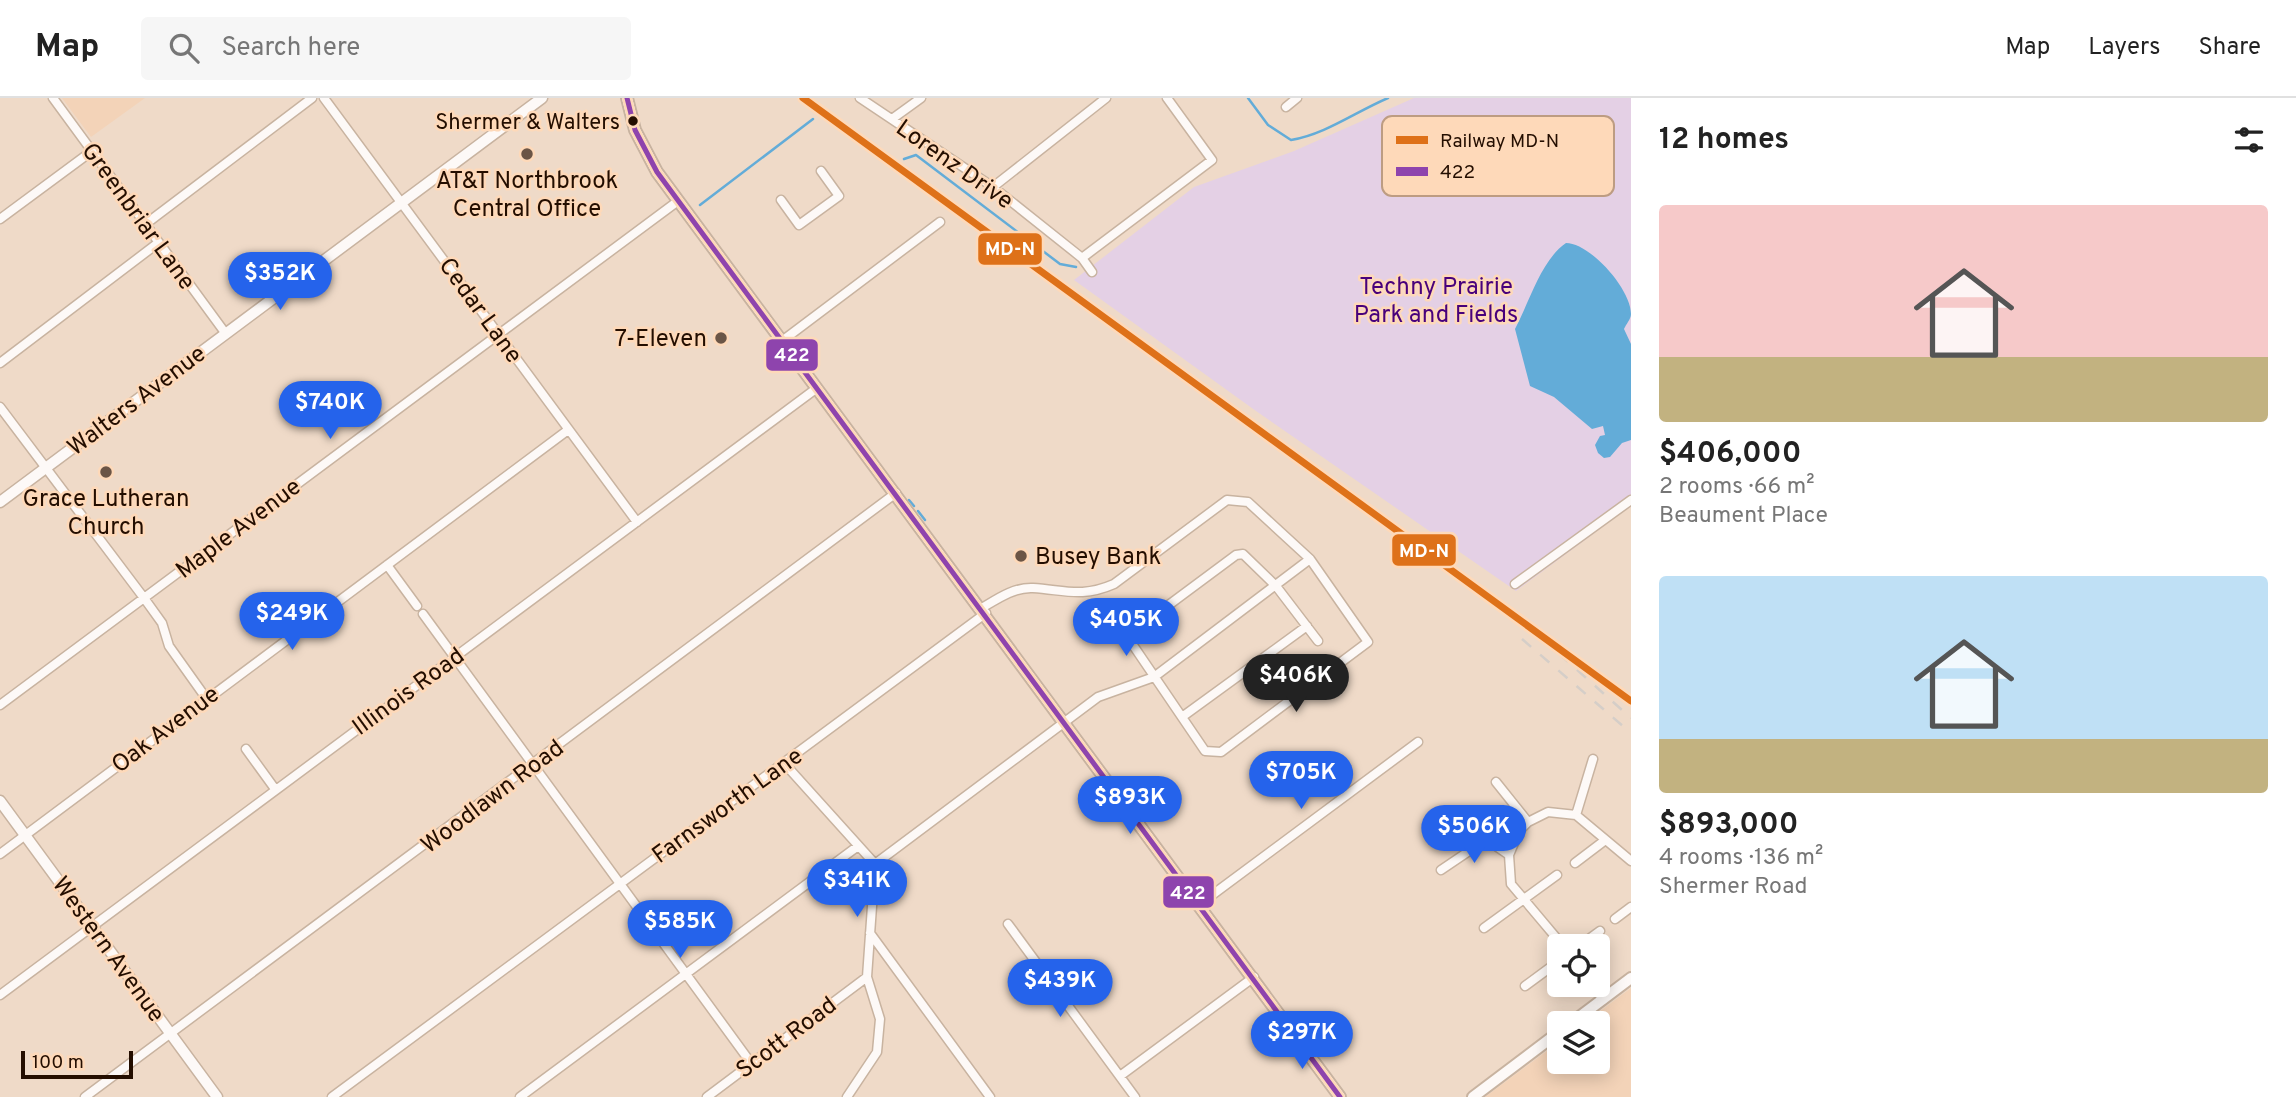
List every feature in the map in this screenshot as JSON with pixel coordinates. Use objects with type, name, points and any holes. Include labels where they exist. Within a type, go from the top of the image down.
[{"type":"main road","points":[[627,98],[639,139],[657,172],[984,611],[1340,1097]]},
{"type":"main road","points":[[1588,1011],[1631,978]]},
{"type":"main road","points":[[1473,1097],[1547,1041]]},
{"type":"street","name":"Greenbriar Lane","points":[[53,98],[226,334]]},
{"type":"street","points":[[147,223],[312,98]]},
{"type":"street","name":"Cedar Lane","points":[[324,98],[637,522]]},
{"type":"street","name":"Walters Avenue","points":[[0,502],[542,98]]},
{"type":"street","name":"Lorenz Drive","points":[[860,98],[993,187],[1082,258],[1091,272]]},
{"type":"street","points":[[892,119],[921,98]]},
{"type":"street","points":[[993,187],[1106,98]]},
{"type":"street","points":[[1082,258],[1212,160],[1167,98]]},
{"type":"street","points":[[1286,107],[1297,98]]},
{"type":"street","points":[[0,219],[92,151]]},
{"type":"street","points":[[781,200],[799,225],[839,196],[821,171]]},
{"type":"street","name":"Maple Avenue","points":[[0,705],[678,201]]},
{"type":"street","points":[[782,341],[940,222]]},
{"type":"street","points":[[0,363],[158,243]]},
{"type":"street","name":"Illinois Road","points":[[0,995],[817,388]]},
{"type":"street","points":[[0,407],[162,623],[169,646],[206,698]]},
{"type":"street","name":"Oak Avenue","points":[[0,854],[568,430]]},
{"type":"street","name":"Woodlawn Road","points":[[85,1097],[896,493]]},
{"type":"street","name":"Farnsworth Lane","points":[[332,1097],[1010,593],[1032,588],[1062,594],[1100,590],[1114,584],[1227,500],[1248,502],[1310,559]]},
{"type":"street","points":[[1515,584],[1631,500]]},
{"type":"street","points":[[1128,636],[1236,555],[1243,554],[1276,586],[1318,641]]},
{"type":"street","points":[[875,864],[1098,696],[1154,677],[1310,559],[1368,642],[1221,752],[1211,754],[1205,751],[1154,677],[1128,636],[1120,626]]},
{"type":"street","points":[[387,565],[417,606]]},
{"type":"street","points":[[423,614],[751,1063]]},
{"type":"street","points":[[1182,717],[1307,626]]},
{"type":"street","points":[[1200,904],[1418,742]]},
{"type":"street","points":[[246,748],[275,789]]},
{"type":"street","points":[[1576,815],[1593,759]]},
{"type":"street","points":[[783,764],[875,864],[867,977],[880,1019],[877,1052],[848,1096]]},
{"type":"street","points":[[1496,782],[1528,822]]},
{"type":"street","name":"Western Avenue","points":[[0,801],[217,1097]]},
{"type":"street","points":[[1554,934],[1511,884],[1508,855],[1519,831],[1528,822],[1548,812],[1576,815],[1589,822],[1604,841],[1631,861]]},
{"type":"street","points":[[1575,863],[1604,841]]},
{"type":"street","points":[[1441,870],[1478,845],[1490,842],[1508,855]]},
{"type":"street","points":[[520,1097],[859,846]]},
{"type":"street","points":[[1484,928],[1557,875]]},
{"type":"street","points":[[1615,919],[1631,907]]},
{"type":"street","points":[[1008,924],[1135,1097]]},
{"type":"street","points":[[1596,934],[1600,931]]},
{"type":"street","points":[[870,933],[990,1097]]},
{"type":"street","points":[[1525,986],[1547,970]]},
{"type":"street","name":"Scott Road","points":[[707,1097],[867,977]]},
{"type":"street","points":[[1120,1076],[1254,977]]},
{"type":"shaded area","points":[[62,98],[145,98],[91,137]]},
{"type":"shaded area","points":[[1631,988],[1631,1097],[1485,1097],[1547,1051],[1547,1074],[1610,1074],[1610,1011],[1600,1011]]},
{"type":"green space","name":"Techny Prairie Park and Fields","points":[[1414,98],[1631,98],[1631,506],[1516,591],[1256,411],[1074,280],[1194,187],[1294,151]]},
{"type":"water","points":[[1566,243],[1586,251],[1608,269],[1629,304],[1631,316],[1624,329],[1631,344],[1631,440],[1622,443],[1610,457],[1604,458],[1595,445],[1600,436],[1605,435],[1603,426],[1592,429],[1554,397],[1530,386],[1515,329],[1549,260]]},
{"type":"waterway","points":[[1248,98],[1268,125],[1291,140],[1328,128],[1388,98]]},
{"type":"waterway","points":[[700,205],[813,119]]},
{"type":"waterway","points":[[904,159],[916,155],[1060,264],[1076,267]]},
{"type":"waterway","points":[[909,500],[914,506]]},
{"type":"waterway","points":[[918,511],[925,520]]},
{"type":"railway","points":[[1484,594],[1547,643],[1631,718]]},
{"type":"railway","points":[[1522,639],[1631,733]]},
{"type":"rail line","name":"MD-N","points":[[803,98],[1631,701]]},
{"type":"transit line","name":"422","points":[[627,98],[635,130],[657,172],[1340,1097]]},
{"type":"place","name":"Shermer & Walters","points":[[633,121]]},
{"type":"place","name":"AT&T Northbrook Central Office","points":[[527,154]]},
{"type":"place","name":"7-Eleven","points":[[721,338]]},
{"type":"place","name":"Grace Lutheran Church","points":[[106,472]]},
{"type":"place","name":"Busey Bank","points":[[1021,556]]}]
